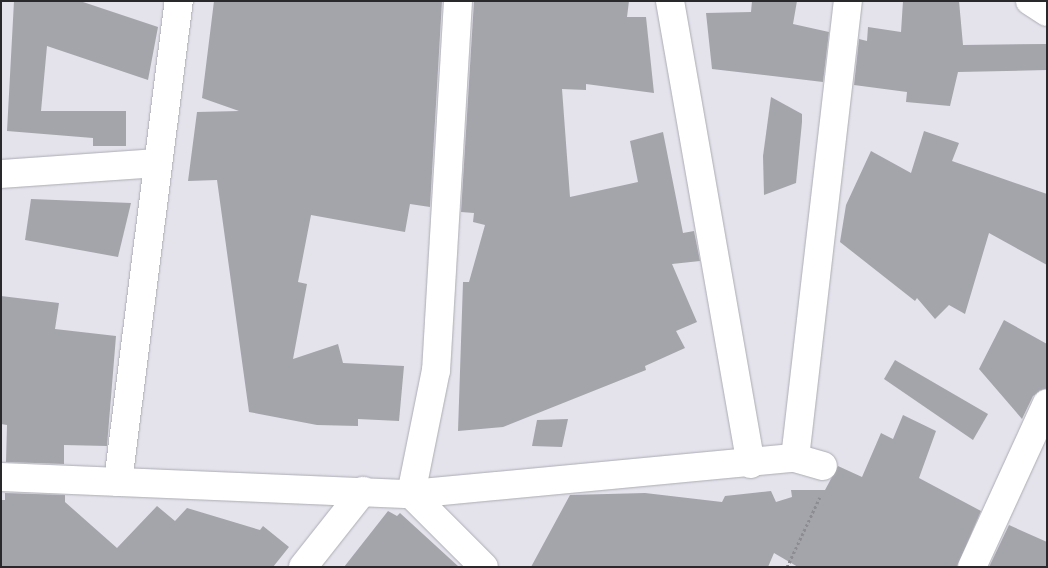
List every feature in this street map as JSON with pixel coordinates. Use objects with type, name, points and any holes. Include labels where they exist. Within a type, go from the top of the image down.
[{"type":"street","points":[[118,482],[179,1]]},
{"type":"street","points":[[411,494],[436,370],[458,1]]},
{"type":"street","points":[[670,1],[751,464]]},
{"type":"street","points":[[795,458],[848,1]]},
{"type":"street","points":[[1030,1],[1047,12]]},
{"type":"street","points":[[1,174],[158,163]]},
{"type":"street","points":[[972,567],[1047,403]]},
{"type":"street","points":[[1,477],[411,494],[751,464],[795,458],[822,466]]},
{"type":"street","points":[[303,567],[364,491]]},
{"type":"street","points":[[411,494],[484,567]]},
{"type":"path","points":[[787,567],[826,484],[822,466]]},
{"type":"building","points":[[14,1],[80,1],[158,27],[148,80],[47,46],[41,111],[126,111],[126,146],[93,146],[93,138],[7,131]]},
{"type":"building","points":[[214,1],[442,1],[430,207],[410,204],[405,232],[311,215],[298,282],[307,284],[293,359],[338,344],[343,363],[404,366],[399,421],[358,419],[358,426],[317,425],[249,412],[217,180],[188,181],[197,112],[239,111],[202,98]]},
{"type":"building","points":[[474,1],[629,1],[627,17],[646,17],[654,93],[586,84],[586,90],[562,89],[570,197],[638,182],[630,141],[663,132],[683,233],[694,231],[700,261],[672,264],[697,322],[676,331],[685,348],[645,366],[646,370],[503,427],[458,431],[463,282],[469,282],[485,225],[473,222],[474,213],[461,212]]},
{"type":"building","points":[[752,1],[797,1],[793,24],[829,32],[823,82],[712,69],[706,13],[751,12]]},
{"type":"building","points":[[903,1],[959,1],[963,45],[1047,44],[1047,70],[958,72],[950,106],[906,102],[907,92],[854,85],[859,39],[867,41],[868,27],[901,32]]},
{"type":"building","points":[[771,97],[802,114],[802,122],[796,183],[764,195],[763,156]]},
{"type":"building","points":[[924,131],[959,143],[952,161],[1047,194],[1047,265],[989,233],[965,314],[949,305],[935,319],[917,298],[915,301],[840,242],[846,205],[871,151],[911,173]]},
{"type":"building","points":[[31,199],[131,203],[118,257],[25,240]]},
{"type":"building","points":[[1,296],[59,303],[55,329],[116,336],[107,446],[64,445],[64,464],[6,462],[7,425],[1,424]]},
{"type":"building","points":[[1004,320],[1047,344],[1047,388],[1033,396],[1022,419],[979,369]]},
{"type":"building","points":[[895,360],[988,414],[973,440],[884,379]]},
{"type":"building","points":[[903,415],[936,431],[919,478],[981,511],[957,567],[798,567],[774,553],[768,567],[531,567],[570,495],[645,493],[722,502],[725,496],[771,491],[776,502],[792,497],[791,490],[825,490],[838,466],[862,477],[881,433],[893,439]]},
{"type":"building","points":[[568,419],[562,447],[532,446],[537,420]]},
{"type":"building","points":[[5,493],[65,495],[65,502],[117,548],[157,506],[175,521],[187,508],[260,530],[263,526],[289,547],[273,567],[1,567],[1,500],[5,500]]},
{"type":"building","points":[[388,511],[397,516],[400,513],[459,567],[344,567]]},
{"type":"building","points":[[1009,525],[1047,542],[1047,567],[989,567]]}]
